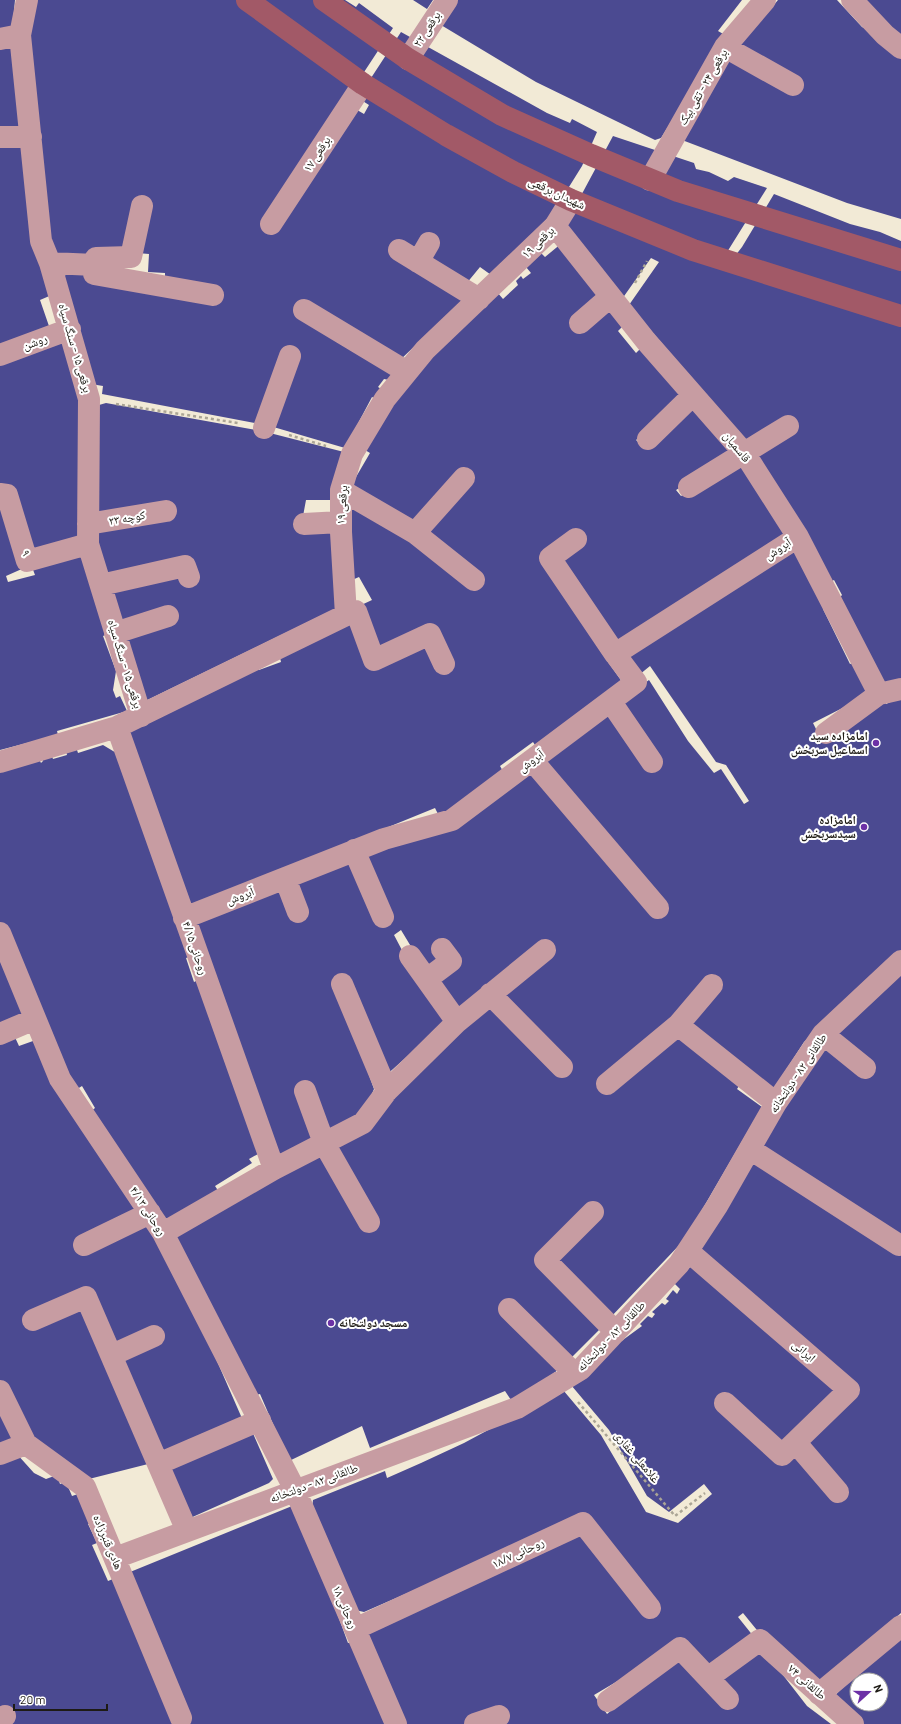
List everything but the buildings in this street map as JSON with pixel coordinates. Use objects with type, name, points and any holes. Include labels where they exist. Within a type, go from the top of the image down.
[{"type":"main road","name":"شهیدان برقعی","points":[[248,0],[362,84],[446,135],[513,172],[571,200],[693,250],[901,316]]},
{"type":"main road","points":[[324,0],[408,59],[502,115],[678,191],[901,260]]},
{"type":"street","name":"برقعی ۱۵ - سنگ سیاه","points":[[27,0],[10,37],[31,137],[41,241],[50,263],[89,399],[88,534],[101,585],[141,716]]},
{"type":"street","name":"برقعی ۲۲","points":[[408,59],[446,0]]},
{"type":"street","name":"برقعی ۲۴ - تقی بیک","points":[[650,180],[725,47],[765,0]]},
{"type":"street","points":[[852,0],[885,35],[901,48]]},
{"type":"street","points":[[725,47],[793,85]]},
{"type":"street","name":"برقعی ۱۷","points":[[271,224],[362,84]]},
{"type":"street","points":[[0,137],[31,137]]},
{"type":"street","name":"برقعی ۱۹","points":[[346,615],[341,522],[341,490],[352,454],[385,399],[425,350],[555,226],[571,200]]},
{"type":"street","points":[[142,206],[130,257],[96,258],[94,274],[213,295]]},
{"type":"street","name":"قاسمیان","points":[[555,226],[610,297],[745,454],[798,536],[879,694]]},
{"type":"street","points":[[418,262],[429,243]]},
{"type":"street","points":[[399,250],[479,298]]},
{"type":"street","points":[[50,263],[95,265]]},
{"type":"street","points":[[580,323],[610,297]]},
{"type":"street","points":[[304,310],[407,372]]},
{"type":"street","name":"روشن","points":[[0,355],[70,329]]},
{"type":"street","points":[[264,428],[290,356]]},
{"type":"street","points":[[648,439],[693,395]]},
{"type":"street","points":[[689,487],[745,454],[788,426]]},
{"type":"street","points":[[415,533],[464,478]]},
{"type":"street","points":[[341,490],[415,533],[474,580]]},
{"type":"street","name":"۹","points":[[0,494],[7,495],[27,561],[88,534]]},
{"type":"street","name":"کوچه ۲۳","points":[[88,534],[166,511]]},
{"type":"street","points":[[304,524],[341,522]]},
{"type":"street","name":"آبروش","points":[[184,918],[384,839],[452,820],[636,682],[615,654],[798,536]]},
{"type":"street","points":[[576,539],[550,558],[615,654]]},
{"type":"street","points":[[101,585],[185,566],[189,577]]},
{"type":"street","points":[[0,762],[117,727],[356,611],[374,660],[430,634],[444,664]]},
{"type":"street","points":[[115,633],[168,616]]},
{"type":"street","points":[[826,733],[879,694],[901,688]]},
{"type":"street","points":[[611,702],[652,762]]},
{"type":"street","name":"روحانی ۴/۱۵","points":[[117,727],[274,1169]]},
{"type":"street","points":[[532,760],[658,908]]},
{"type":"street","points":[[354,850],[383,917]]},
{"type":"street","points":[[285,878],[298,912]]},
{"type":"street","name":"روحانی ۴/۱۳","points":[[0,933],[60,1079],[164,1233],[295,1490]]},
{"type":"street","points":[[427,979],[451,961],[442,949]]},
{"type":"street","points":[[164,1233],[274,1169],[363,1124],[388,1091],[457,1022],[545,950]]},
{"type":"street","points":[[410,956],[457,1022]]},
{"type":"street","name":"طالقانی ۸۲ - دولتخانه","points":[[114,1558],[517,1408],[581,1369],[679,1264],[717,1206],[776,1103],[824,1034],[901,961]]},
{"type":"street","points":[[342,984],[388,1091]]},
{"type":"street","points":[[607,1084],[678,1025],[712,985]]},
{"type":"street","points":[[490,994],[562,1067]]},
{"type":"street","points":[[0,1034],[35,1019]]},
{"type":"street","points":[[678,1025],[776,1103]]},
{"type":"street","points":[[824,1034],[865,1068]]},
{"type":"street","points":[[305,1091],[324,1143],[369,1222]]},
{"type":"street","points":[[750,1149],[899,1245]]},
{"type":"street","points":[[593,1212],[545,1260],[616,1332]]},
{"type":"street","points":[[84,1246],[150,1213]]},
{"type":"street","name":"ایرانی","points":[[688,1251],[849,1390],[789,1449]]},
{"type":"street","points":[[33,1320],[86,1297],[187,1531]]},
{"type":"street","points":[[509,1309],[567,1377]]},
{"type":"street","points":[[112,1356],[154,1336]]},
{"type":"street","name":"هادی قنبرزاده","points":[[1,1395],[26,1444],[85,1487],[181,1718]]},
{"type":"street","points":[[725,1403],[789,1449],[838,1492]]},
{"type":"street","points":[[158,1464],[260,1420]]},
{"type":"street","points":[[0,1454],[26,1444]]},
{"type":"street","name":"روحانی ۱۸","points":[[295,1490],[396,1724]]},
{"type":"street","name":"روحانی ۱۸/۷","points":[[355,1629],[583,1523],[650,1608]]},
{"type":"street","points":[[819,1694],[901,1626]]},
{"type":"street","name":"طالقانی ۷۴","points":[[709,1677],[760,1640],[853,1724]]},
{"type":"street","points":[[608,1701],[680,1648],[709,1677],[728,1699]]},
{"type":"street","points":[[475,1724],[499,1716]]},
{"type":"path","points":[[89,399],[264,428],[352,454]]},
{"type":"path","name":"غلامعلی غفاری","points":[[567,1377],[676,1516],[705,1493]]},
{"type":"place","name":"امامزاده سید اسماعیل سربخش","points":[[876,743]]},
{"type":"place","name":"امامزاده سیدسربخش","points":[[864,827]]},
{"type":"place","name":"مسجد دولتخانه","points":[[331,1323]]}]
